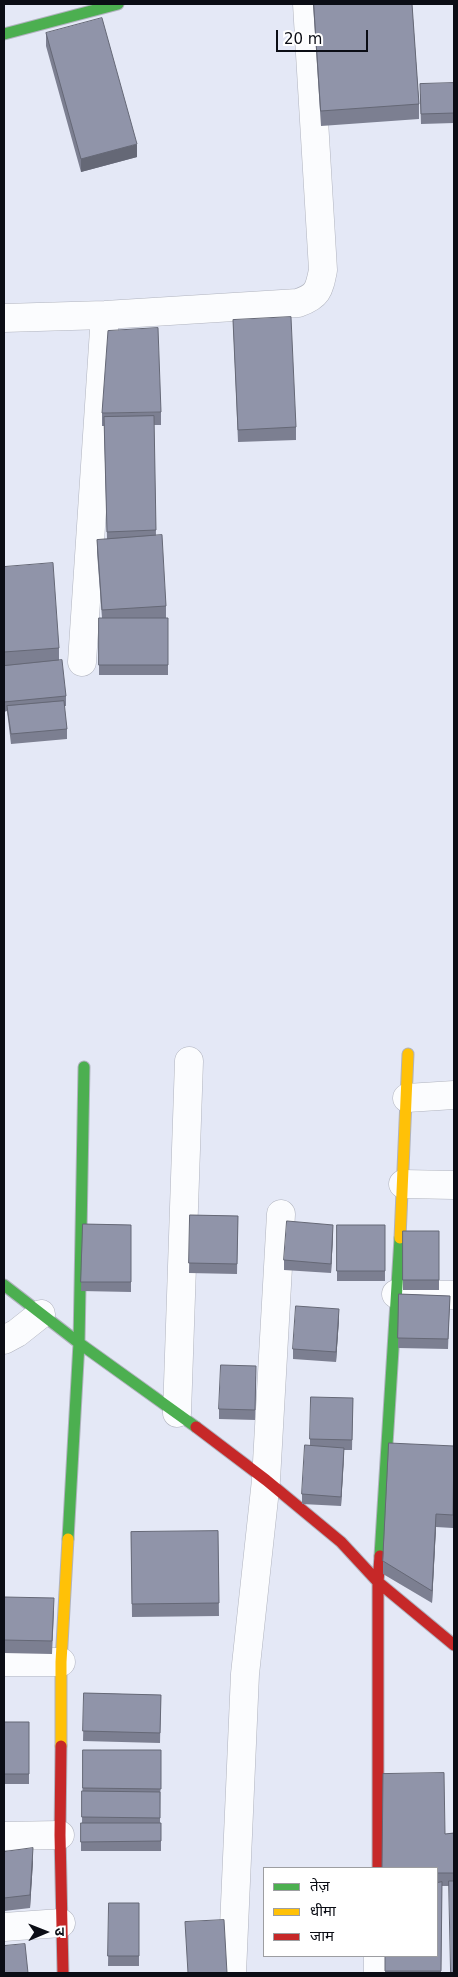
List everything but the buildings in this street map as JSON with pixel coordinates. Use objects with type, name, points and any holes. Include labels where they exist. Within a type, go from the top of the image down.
[{"type":"street","points":[[4,34],[118,4]]},
{"type":"street","points":[[4,318],[105,316],[298,303],[312,298],[320,286],[323,270],[307,4]]},
{"type":"street","points":[[82,662],[105,316]]},
{"type":"street","points":[[378,1867],[378,1582],[403,1184],[408,1054]]},
{"type":"street","points":[[177,1413],[189,1061]]},
{"type":"street","points":[[63,1973],[60,1834],[61,1662],[79,1343],[84,1067]]},
{"type":"street","points":[[407,1098],[454,1095]]},
{"type":"street","points":[[403,1184],[454,1185]]},
{"type":"street","points":[[232,1973],[245,1674],[266,1480],[281,1214]]},
{"type":"street","points":[[4,1285],[79,1343],[266,1480],[341,1542],[378,1582],[454,1645]]},
{"type":"street","points":[[396,1294],[454,1295]]},
{"type":"street","points":[[4,1340],[17,1333],[42,1314]]},
{"type":"street","points":[[4,1662],[61,1662]]},
{"type":"street","points":[[4,1836],[60,1834]]},
{"type":"street","points":[[4,1927],[61,1923]]},
{"type":"street","points":[[378,1957],[378,1973]]},
{"type":"traffic: fast","points":[[4,34],[118,4]]},
{"type":"traffic: fast","points":[[68,1539],[79,1343],[84,1067]]},
{"type":"traffic: fast","points":[[380,1556],[400,1238]]},
{"type":"traffic: fast","points":[[4,1285],[79,1343],[196,1427]]},
{"type":"traffic: slow","points":[[400,1238],[408,1054]]},
{"type":"traffic: slow","points":[[61,1746],[61,1662],[68,1539]]},
{"type":"traffic: jam","points":[[196,1427],[266,1480],[341,1542],[378,1582],[454,1645]]},
{"type":"traffic: jam","points":[[378,1867],[378,1582],[380,1556]]},
{"type":"traffic: jam","points":[[61,1746],[60,1835],[63,1973]]}]
